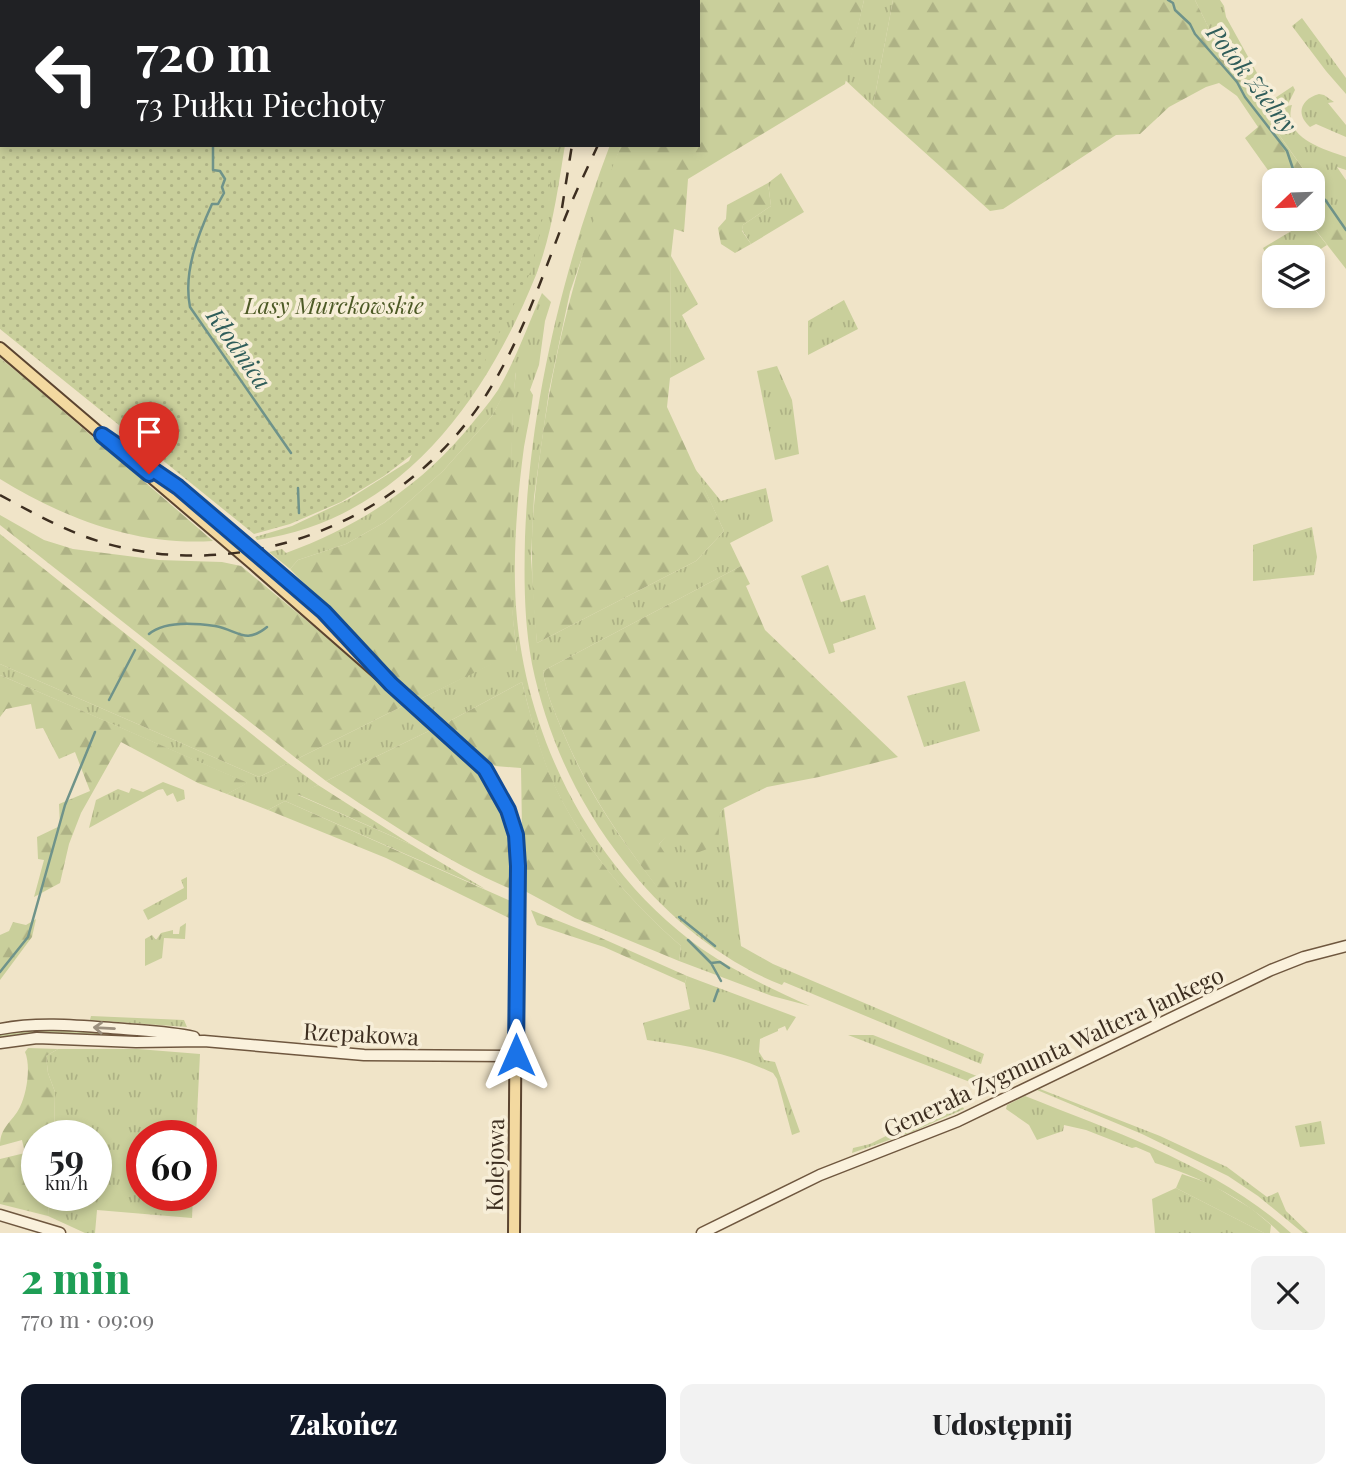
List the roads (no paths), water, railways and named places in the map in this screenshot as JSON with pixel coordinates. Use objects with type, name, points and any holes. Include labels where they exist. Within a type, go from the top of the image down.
[{"type":"main road","name":"Kolejowa","points":[[0,348],[102,435],[178,487],[324,612],[391,684],[485,769],[508,810],[517,849],[514,1233]]},
{"type":"street","name":"Generała Zygmunta Waltera Jankego","points":[[702,1233],[820,1175],[964,1118],[1271,970],[1304,957],[1346,946]]},
{"type":"street","name":"Rzepakowa","points":[[0,1029],[43,1025],[104,1027],[172,1033],[204,1041]]},
{"type":"street","name":"Rzepakowa","points":[[0,1043],[37,1038],[136,1042],[204,1041],[353,1054],[516,1055]]},
{"type":"street","points":[[0,1215],[60,1233]]},
{"type":"waterway","name":"Potok Zielny","points":[[1168,0],[1237,82],[1245,97],[1287,151],[1293,168]]},
{"type":"waterway","name":"Kłodnica","points":[[213,147],[213,170],[220,171],[225,179],[222,187],[224,193],[218,204],[212,204],[193,254],[188,294],[190,307],[291,453]]},
{"type":"waterway","name":"Potok Zielny","points":[[1325,200],[1346,230]]},
{"type":"waterway","name":"Kłodnica","points":[[298,488],[299,513]]},
{"type":"waterway","name":"Kłodnica","points":[[149,634],[163,626],[180,624],[215,626],[247,636],[267,627]]},
{"type":"waterway","name":"Kłodnica","points":[[109,700],[135,650]]},
{"type":"waterway","name":"Kłodnica","points":[[0,972],[28,937],[65,805],[95,732]]},
{"type":"waterway","points":[[679,917],[715,946]]},
{"type":"waterway","points":[[688,940],[711,963],[721,981]]},
{"type":"waterway","points":[[711,963],[720,962],[729,968]]},
{"type":"waterway","points":[[714,1001],[718,990]]},
{"type":"railway","points":[[562,208],[572,147]]},
{"type":"railway","points":[[0,495],[49,521],[101,542],[156,553],[212,555],[266,548],[319,532],[369,507],[415,476],[455,437],[488,392],[521,329],[597,147]]},
{"type":"park label","name":"Lasy Murckowskie","points":[[334,304]]}]
